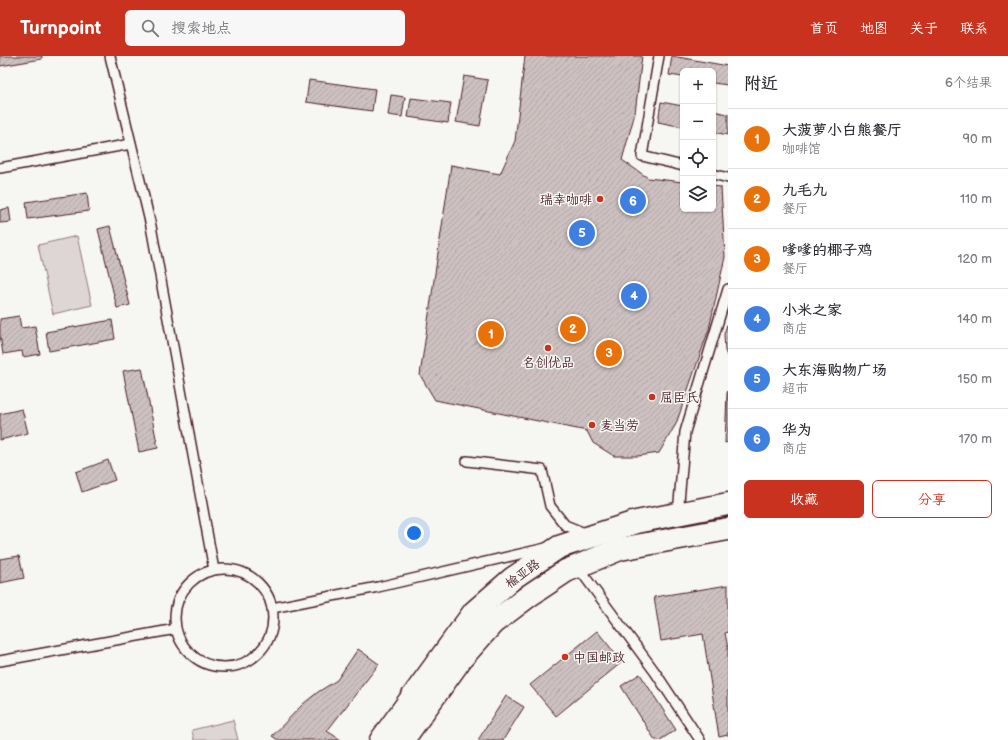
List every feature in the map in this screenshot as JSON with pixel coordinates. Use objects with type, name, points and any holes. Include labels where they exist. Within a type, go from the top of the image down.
[{"type":"highway","name":"榆亚路","points":[[381,740],[474,612],[513,578],[559,547],[588,537],[636,522],[728,504]]},
{"type":"highway","name":"榆亚路","points":[[403,740],[461,659],[494,623],[530,595],[566,571],[620,549],[728,529]]},
{"type":"lane","points":[[110,56],[151,226],[214,570]]},
{"type":"lane","points":[[659,56],[642,156],[680,165]]},
{"type":"lane","points":[[0,168],[131,144]]},
{"type":"lane","points":[[716,175],[728,178]]},
{"type":"lane","points":[[678,514],[685,432],[728,288]]},
{"type":"lane","points":[[467,461],[542,470],[550,506],[565,525],[588,537]]},
{"type":"lane","points":[[272,608],[378,587],[588,537]]},
{"type":"lane","points":[[577,566],[654,672],[700,740]]},
{"type":"lane","points":[[214,570],[233,570],[251,577],[265,590],[272,608],[272,627],[266,645],[252,658],[235,666],[216,666],[198,660],[184,647],[176,629],[175,610],[182,592],[196,578],[214,570]]},
{"type":"lane","points":[[0,661],[176,629]]},
{"type":"shaded area","points":[[77,236],[92,305],[53,314],[38,245]]},
{"type":"shaded area","points":[[233,720],[238,740],[194,740],[192,730]]},
{"type":"building","points":[[0,56],[42,56],[42,59],[0,66]]},
{"type":"building","points":[[525,56],[642,56],[635,113],[622,160],[648,178],[680,182],[680,212],[716,212],[716,186],[721,187],[725,257],[709,329],[676,424],[659,453],[638,456],[614,456],[593,443],[587,431],[435,400],[420,375],[451,165],[500,174],[515,141]]},
{"type":"building","points":[[672,56],[728,66],[728,85],[716,83],[716,68],[680,68],[680,77],[669,75]]},
{"type":"building","points":[[464,76],[488,80],[480,126],[456,122]]},
{"type":"building","points":[[309,80],[375,89],[372,111],[306,102]]},
{"type":"building","points":[[391,95],[405,97],[402,117],[388,115]]},
{"type":"building","points":[[411,98],[451,103],[448,123],[408,117]]},
{"type":"building","points":[[661,102],[680,105],[680,126],[658,122]]},
{"type":"building","points":[[716,112],[728,114],[728,135],[716,133]]},
{"type":"building","points":[[87,193],[89,211],[28,219],[26,202]]},
{"type":"building","points":[[9,208],[11,222],[0,223],[0,210]]},
{"type":"building","points":[[110,226],[130,305],[117,308],[98,229]]},
{"type":"building","points":[[19,316],[21,328],[35,326],[40,354],[23,357],[22,351],[3,354],[0,335],[0,319]]},
{"type":"building","points":[[112,320],[115,339],[49,351],[46,332]]},
{"type":"building","points":[[728,322],[728,358],[725,351],[724,334]]},
{"type":"building","points":[[142,368],[158,448],[139,452],[123,371]]},
{"type":"building","points":[[728,391],[728,442],[725,443],[727,393]]},
{"type":"building","points":[[22,409],[28,433],[0,440],[0,414]]},
{"type":"building","points":[[108,460],[115,480],[82,492],[76,472]]},
{"type":"building","points":[[19,556],[24,578],[0,583],[0,559]]},
{"type":"building","points":[[728,585],[728,632],[725,633],[728,648],[728,735],[719,737],[703,634],[661,641],[654,597]]},
{"type":"building","points":[[597,631],[622,662],[556,716],[530,685]]},
{"type":"building","points":[[358,649],[379,664],[327,731],[341,740],[278,740],[272,736],[303,704],[337,680]]},
{"type":"building","points":[[640,674],[676,730],[660,740],[655,740],[621,686]]},
{"type":"building","points":[[506,696],[524,707],[503,740],[478,740]]},
{"type":"place","name":"瑞幸咖啡","points":[[600,199]]},
{"type":"place","name":"华为","points":[[633,201]]},
{"type":"place","name":"大东海购物广场","points":[[582,233]]},
{"type":"place","name":"小米之家","points":[[634,296]]},
{"type":"place","name":"九毛九","points":[[573,329]]},
{"type":"place","name":"大菠萝小白熊餐厅","points":[[491,334]]},
{"type":"place","name":"名创优品","points":[[548,348]]},
{"type":"place","name":"嗲嗲的椰子鸡","points":[[609,353]]},
{"type":"place","name":"屈臣氏","points":[[652,397]]},
{"type":"place","name":"麦当劳","points":[[592,425]]},
{"type":"place","name":"中国邮政","points":[[565,657]]}]
